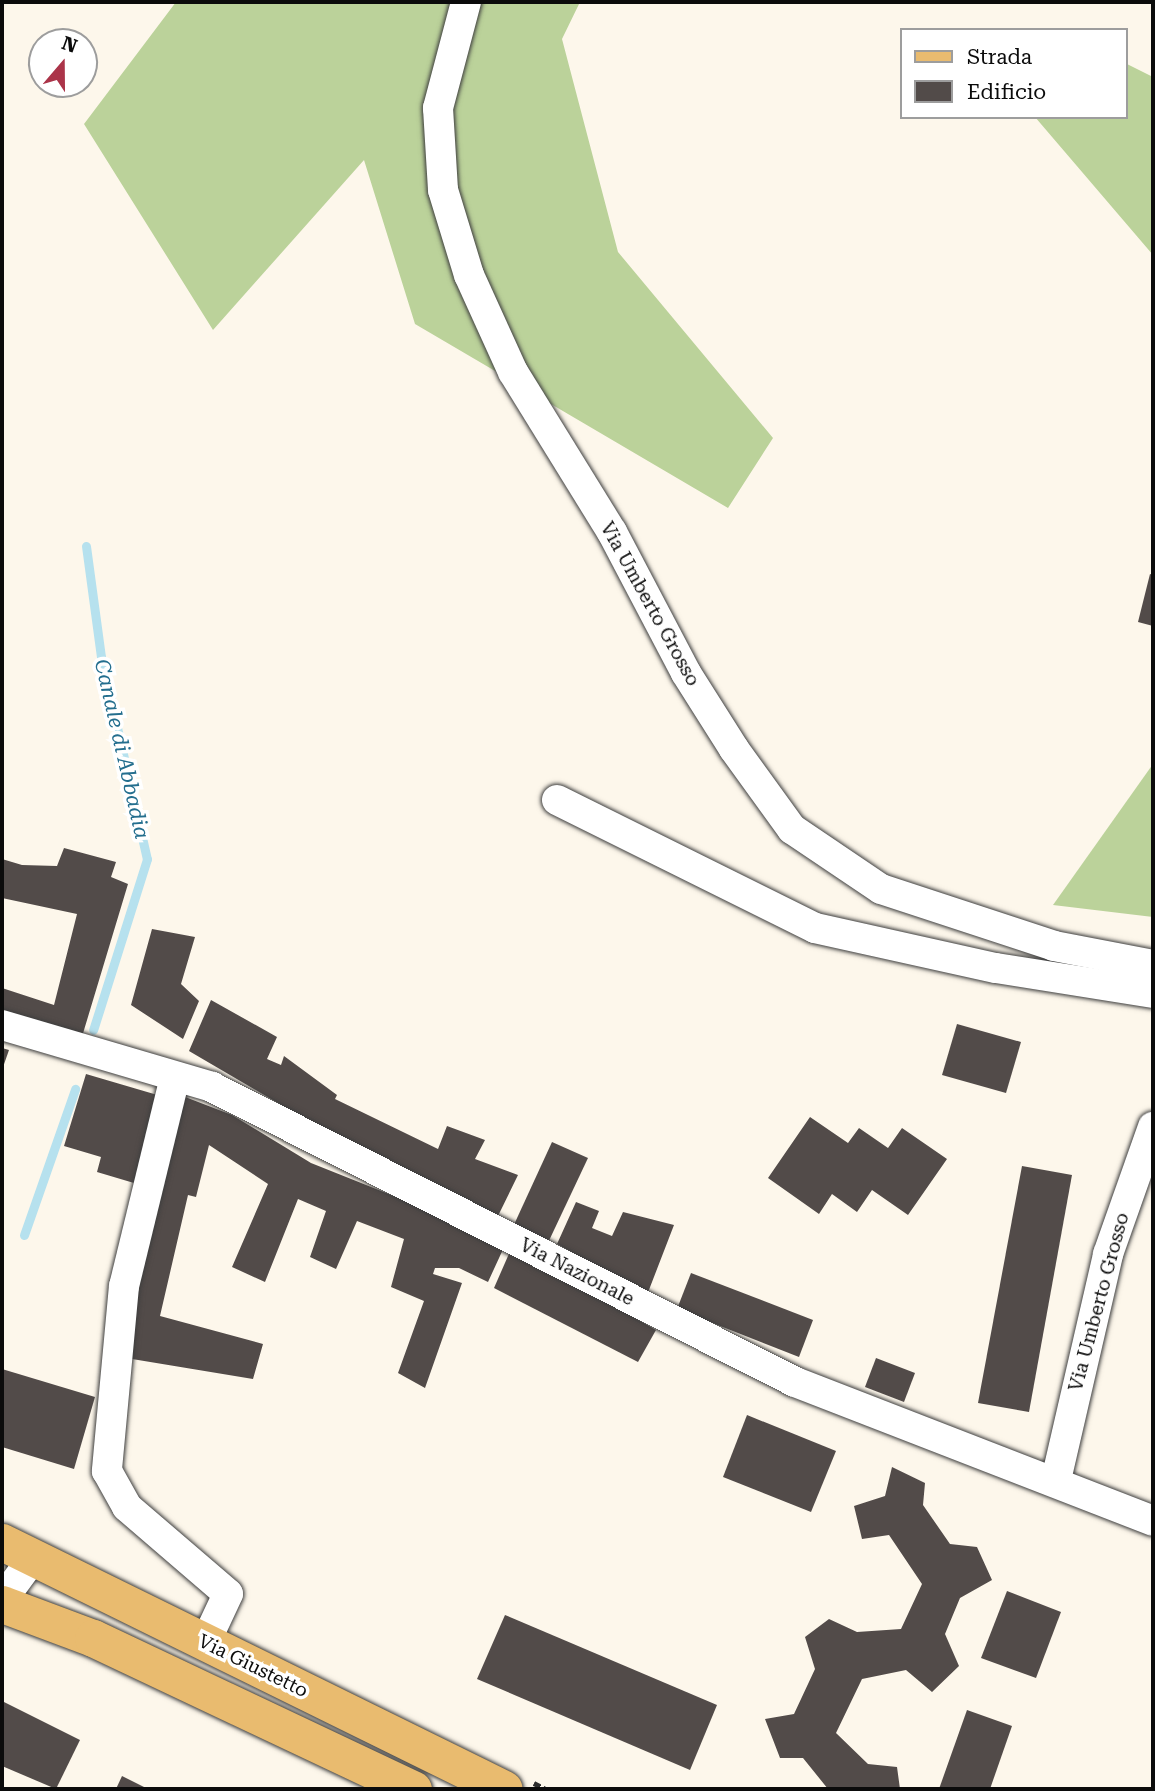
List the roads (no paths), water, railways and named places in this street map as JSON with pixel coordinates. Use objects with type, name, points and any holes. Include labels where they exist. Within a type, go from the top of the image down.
[{"type":"main road","name":"Via Giustetto","points":[[18,1550],[504,1789]]},
{"type":"main road","points":[[2,1602],[93,1638],[413,1789]]},
{"type":"street","name":"Via Umberto Grosso","points":[[466,2],[438,108],[443,190],[469,275],[513,372],[612,532],[686,673],[741,759],[792,829],[881,889],[1054,946],[1153,965]]},
{"type":"street","points":[[557,800],[815,928],[996,968],[1153,993]]},
{"type":"street","name":"Via Nazionale","points":[[2,1025],[212,1087],[795,1382],[1056,1480],[1153,1521]]},
{"type":"street","points":[[176,1077],[124,1286],[107,1471],[127,1507],[228,1594],[205,1643]]},
{"type":"street","name":"Via Umberto Grosso","points":[[1056,1480],[1108,1254],[1153,1127]]},
{"type":"street","points":[[2,1602],[18,1550]]},
{"type":"waterway","name":"Canale di Abbadia","points":[[86,546],[101,657],[147,859],[93,1030]]},
{"type":"waterway","name":"Canale di Abbadia","points":[[24,1235],[75,1089]]}]
